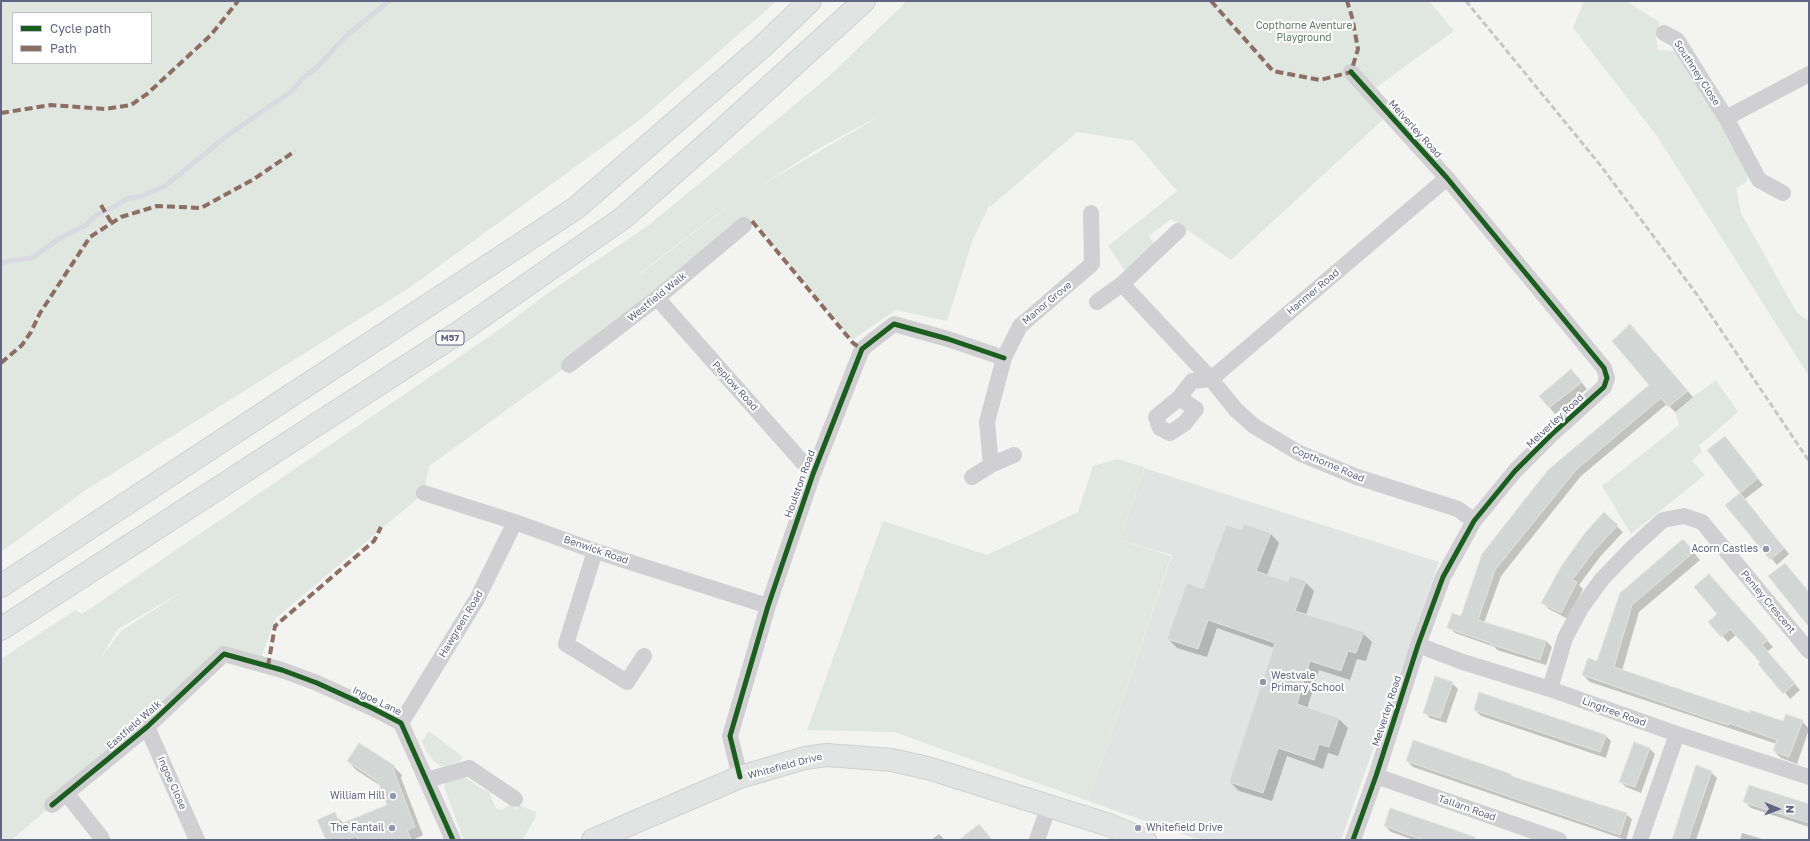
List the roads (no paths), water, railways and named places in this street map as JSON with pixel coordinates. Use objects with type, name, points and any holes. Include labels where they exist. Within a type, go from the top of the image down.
[{"type":"main road","points":[[1,586],[576,208],[763,46],[810,1]]},
{"type":"main road","name":"M57","points":[[1,629],[461,330],[623,218],[722,131],[864,1]]},
{"type":"main road","name":"Whitefield Drive","points":[[593,840],[740,777],[805,758],[827,754],[892,760],[931,769],[1109,825],[1144,840]]},
{"type":"street","name":"Southney Close","points":[[1664,33],[1678,40],[1726,118],[1759,180],[1783,193]]},
{"type":"street","name":"Melverley Road","points":[[1351,72],[1447,178],[1604,368],[1607,378],[1604,387],[1551,435],[1515,471],[1474,521],[1444,577],[1418,645],[1376,776],[1353,840]]},
{"type":"street","points":[[1726,118],[1809,74]]},
{"type":"street","name":"Hanmer Road","points":[[1211,379],[1447,178]]},
{"type":"street","name":"Manor Grove","points":[[991,465],[987,422],[1004,358],[1020,326],[1092,264],[1091,213]]},
{"type":"street","name":"Westfield Walk","points":[[569,365],[657,298],[744,225]]},
{"type":"street","points":[[1097,302],[1122,284],[1178,231]]},
{"type":"street","name":"Copthorne Road","points":[[1122,284],[1211,379],[1236,410],[1254,426],[1299,453],[1357,477],[1458,509],[1474,521]]},
{"type":"street","name":"Peplow Road","points":[[657,298],[812,474]]},
{"type":"street","name":"Houlston Road","points":[[740,777],[730,736],[768,606],[812,474],[862,349],[894,324],[948,339],[1004,358]]},
{"type":"street","points":[[1179,398],[1192,381],[1211,379]]},
{"type":"street","points":[[972,477],[991,465],[1014,455]]},
{"type":"street","name":"Benwick Road","points":[[424,493],[515,522],[595,551],[768,606]]},
{"type":"street","name":"Penley Crescent","points":[[1550,689],[1566,638],[1581,608],[1602,579],[1631,548],[1663,520],[1684,516],[1702,522],[1809,651]]},
{"type":"street","name":"Hawgreen Road","points":[[401,723],[477,599],[515,522]]},
{"type":"street","points":[[595,551],[566,644],[627,682],[644,656]]},
{"type":"street","name":"Lingtree Road","points":[[1418,645],[1464,662],[1550,689],[1677,734],[1808,772]]},
{"type":"street","name":"Ingoe Lane","points":[[224,654],[282,670],[317,683],[401,723],[453,840]]},
{"type":"street","name":"Eastfield Walk","points":[[52,805],[147,727],[224,654]]},
{"type":"street","name":"Ingoe Close","points":[[147,727],[197,840]]},
{"type":"street","points":[[1640,840],[1677,734]]},
{"type":"street","points":[[427,780],[469,768],[515,799]]},
{"type":"street","name":"Tallarn Road","points":[[1376,776],[1559,840]]},
{"type":"street","points":[[66,793],[102,840]]},
{"type":"street","points":[[1037,840],[1049,806]]},
{"type":"waterway","points":[[1,264],[8,261],[32,258],[60,238],[86,225],[96,215],[112,208],[126,199],[142,196],[165,186],[228,135],[292,91],[302,79],[316,68],[346,36],[389,1]]},
{"type":"railway","points":[[1466,1],[1601,166],[1698,296],[1809,461]]},
{"type":"place","name":"Acorn Castles","points":[[1766,549]]},
{"type":"place","name":"Westvale Primary School","points":[[1263,682]]},
{"type":"place","name":"William Hill","points":[[393,796]]},
{"type":"place","name":"The Fantail","points":[[392,828]]},
{"type":"place","name":"Whitefield Drive","points":[[1138,828]]},
{"type":"park label","name":"Copthorne Aventure Playground","points":[[1304,32]]}]
